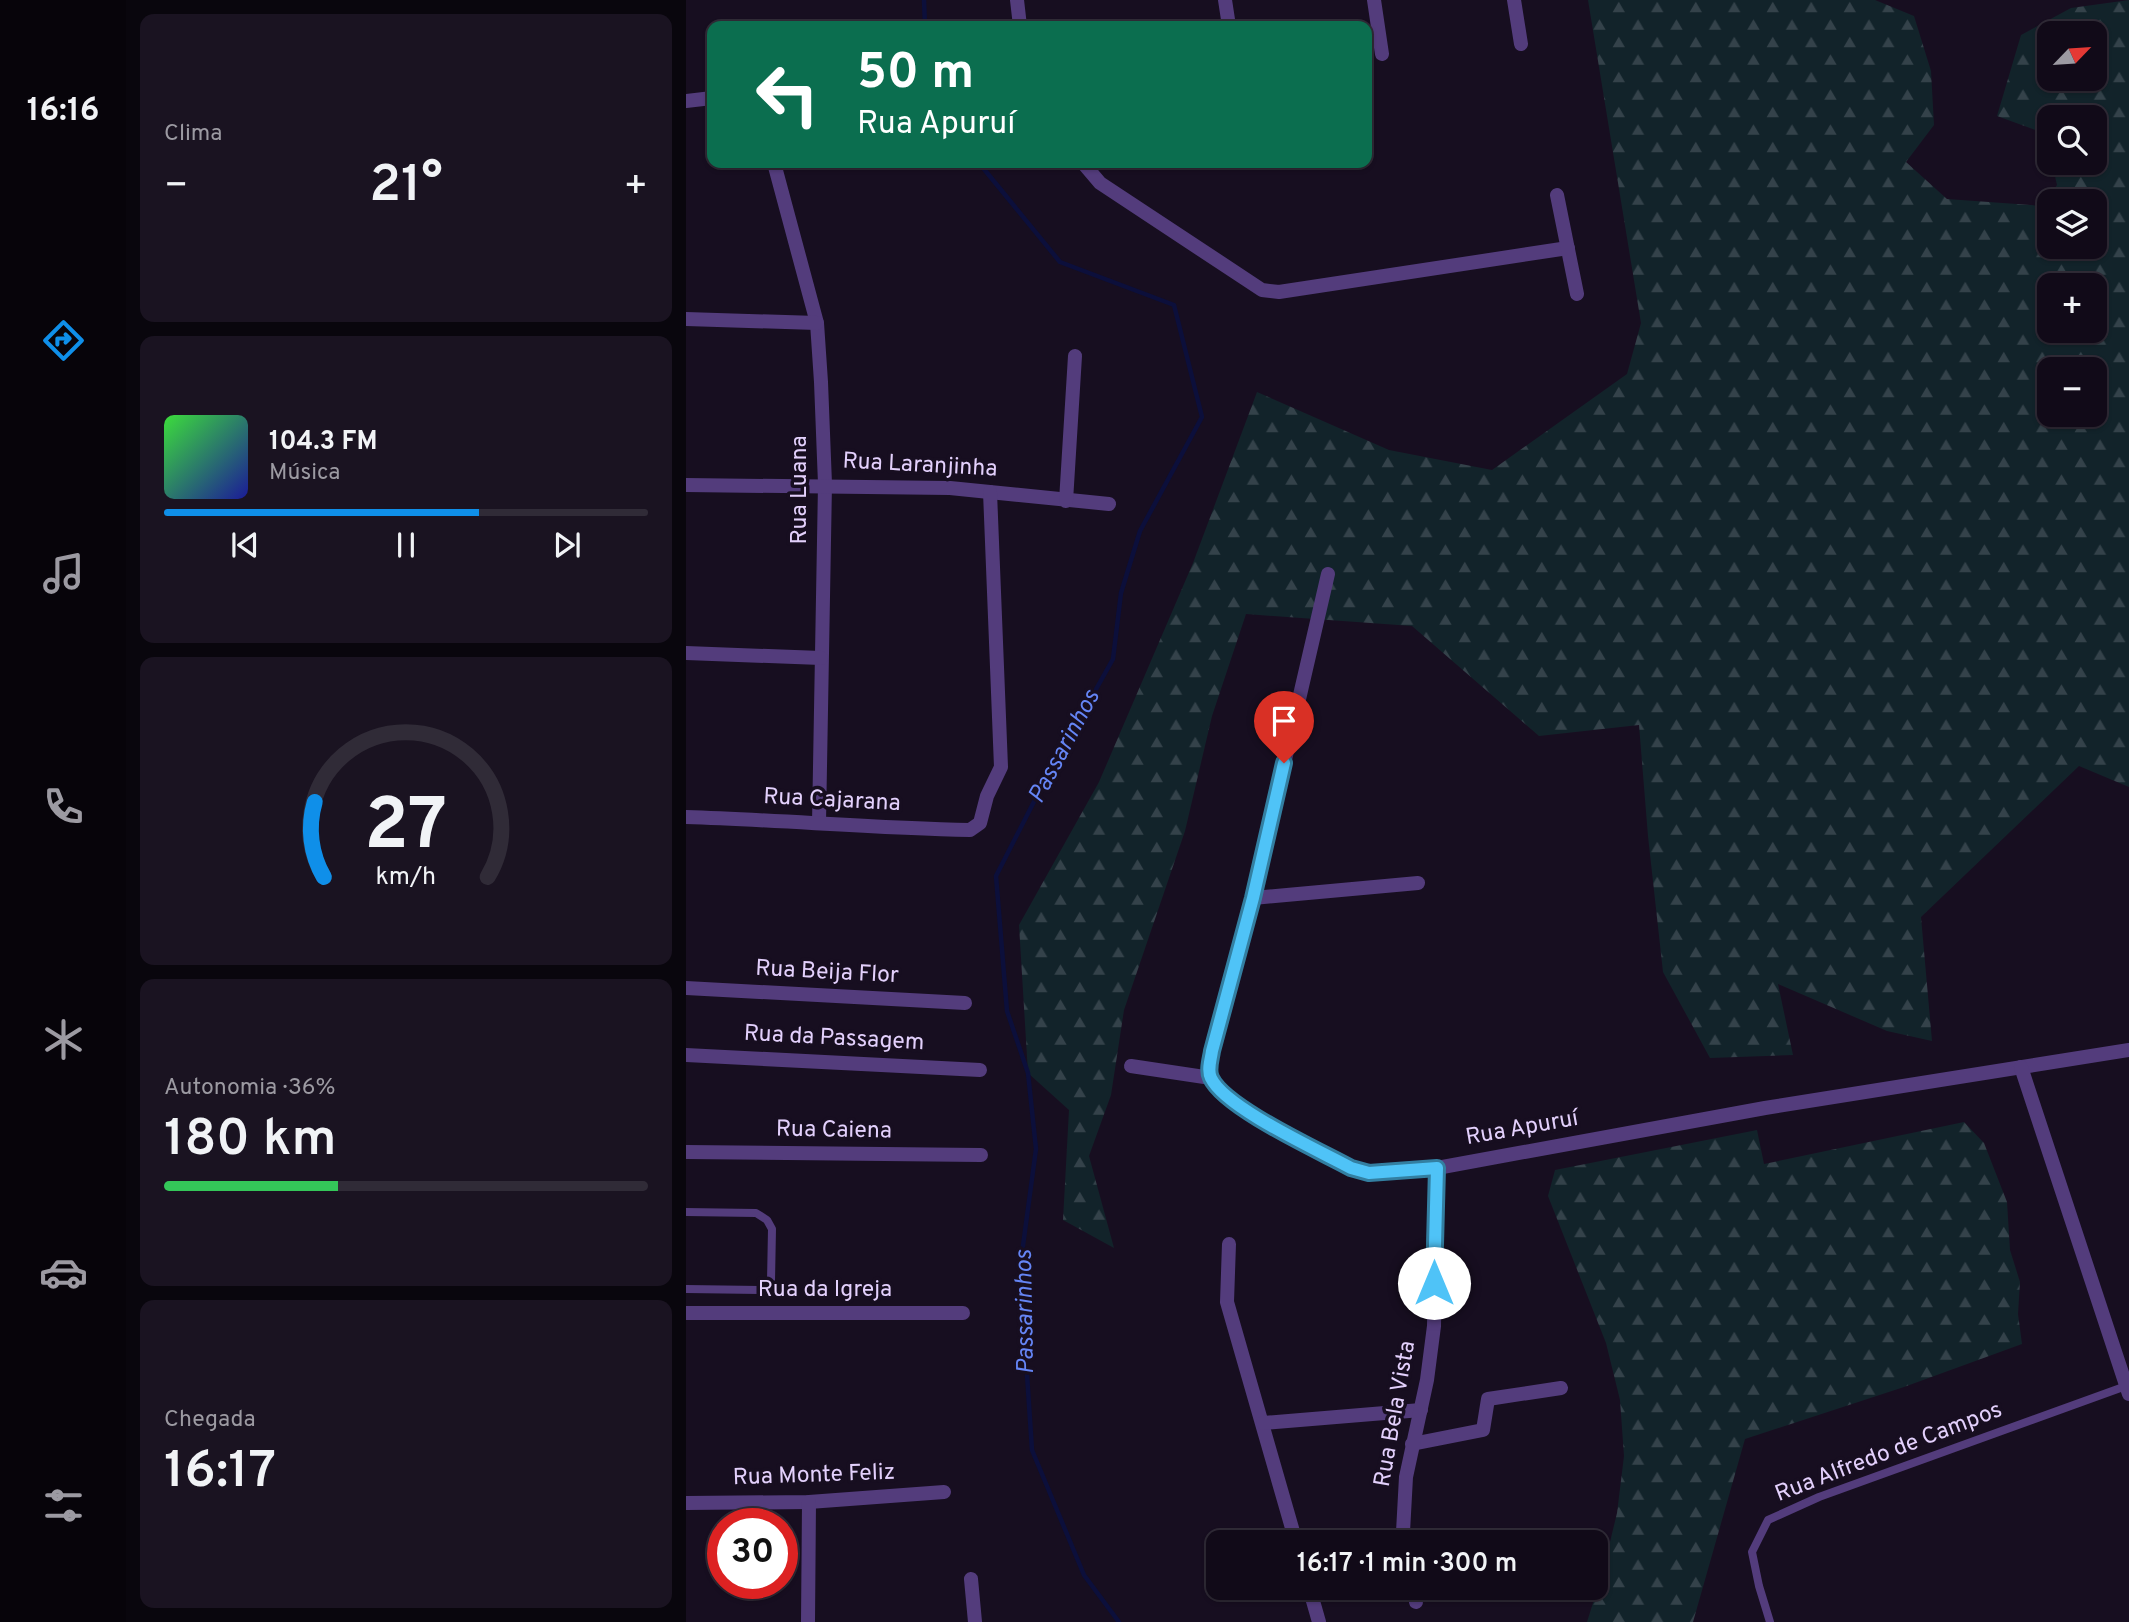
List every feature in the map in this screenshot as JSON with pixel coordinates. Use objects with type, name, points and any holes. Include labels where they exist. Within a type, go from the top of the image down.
[{"type":"street","points":[[1017,0],[1019,21]]},
{"type":"street","points":[[1225,0],[1228,21]]},
{"type":"street","points":[[1374,0],[1382,54]]},
{"type":"street","points":[[1514,0],[1521,44]]},
{"type":"street","points":[[686,101],[707,99]]},
{"type":"street","name":"Rua Luana","points":[[775,168],[817,323],[825,484],[819,822]]},
{"type":"street","points":[[1087,168],[1100,183],[1262,290],[1279,292],[1568,248]]},
{"type":"street","points":[[1557,195],[1577,294]]},
{"type":"street","points":[[686,319],[817,323]]},
{"type":"street","points":[[1066,501],[1075,356]]},
{"type":"street","name":"Rua Laranjinha","points":[[686,485],[825,484],[950,488],[1109,504]]},
{"type":"street","name":"Rua Cajarana","points":[[686,817],[819,822],[864,828],[970,830],[980,823],[987,796],[1001,766],[990,492]]},
{"type":"street","points":[[1131,1066],[1211,1078],[1212,1051],[1253,898],[1328,574]]},
{"type":"street","points":[[686,653],[821,658]]},
{"type":"street","points":[[1253,898],[1418,883]]},
{"type":"street","name":"Rua Beija Flor","points":[[686,988],[965,1003]]},
{"type":"street","name":"Rua Apuruí","points":[[1211,1078],[1243,1108],[1351,1168],[1369,1173],[1437,1168],[1765,1108],[2129,1050]]},
{"type":"street","name":"Rua da Passagem","points":[[686,1055],[980,1070]]},
{"type":"street","points":[[2021,1067],[2128,1390]]},
{"type":"street","name":"Rua Caiena","points":[[686,1152],[981,1155]]},
{"type":"street","name":"Rua Bela Vista","points":[[1405,1530],[1404,1507],[1412,1444],[1421,1410],[1434,1326],[1437,1168]]},
{"type":"street","points":[[1229,1244],[1227,1302],[1293,1530]]},
{"type":"street","name":"Rua da Igreja","points":[[686,1313],[963,1313]]},
{"type":"street","points":[[1412,1444],[1483,1430],[1488,1399],[1561,1388]]},
{"type":"street","points":[[1263,1423],[1421,1410]]},
{"type":"street","name":"Rua Monte Feliz","points":[[686,1503],[809,1502],[944,1492]]},
{"type":"street","points":[[808,1622],[809,1502]]},
{"type":"street","points":[[971,1579],[975,1622]]},
{"type":"street","points":[[1313,1600],[1319,1622]]},
{"type":"lane","points":[[686,1212],[756,1213],[767,1220],[772,1229],[771,1281],[768,1287],[760,1290],[686,1289]]},
{"type":"lane","name":"Rua Alfredo de Campos","points":[[1770,1622],[1752,1552],[1768,1520],[1819,1497],[2128,1390]]},
{"type":"green space","points":[[1588,0],[1875,0],[1914,16],[1931,71],[1934,125],[1906,162],[1947,199],[2037,206],[2037,259],[2107,259],[2107,189],[2054,189],[2057,185],[2055,175],[2107,175],[2107,105],[2037,105],[2037,131],[1997,116],[2021,35],[2037,26],[2037,91],[2107,91],[2107,21],[2047,21],[2071,8],[2129,0],[2129,787],[2079,766],[1921,917],[1932,1041],[1887,1031],[1778,984],[1793,1055],[1710,1058],[1663,972],[1639,725],[1539,736],[1412,626],[1246,614],[1212,716],[1185,831],[1124,1010],[1111,1095],[1089,1156],[1114,1248],[1063,1220],[1069,1110],[1028,1073],[1019,925],[1099,782],[1193,563],[1257,392],[1389,450],[1492,470],[1627,374],[1641,323]]},
{"type":"green space","points":[[1964,1122],[1984,1143],[2007,1202],[2010,1250],[2020,1282],[2018,1314],[2022,1344],[1904,1387],[1745,1439],[1693,1622],[1587,1622],[1594,1600],[1608,1600],[1608,1550],[1617,1513],[1624,1456],[1620,1400],[1606,1343],[1548,1196],[1555,1170],[1757,1130],[1764,1164]]},
{"type":"waterway","name":"Passarinhos","points":[[924,0],[925,21]]},
{"type":"waterway","name":"Passarinhos","points":[[983,168],[1060,262],[1174,305],[1202,417],[1140,531],[1121,593],[1113,659],[1044,782],[996,876],[1007,1011],[1028,1073],[1036,1149],[1020,1268],[1032,1450],[1084,1575],[1119,1622]]},
{"type":"route","points":[[1284,763],[1253,898],[1212,1051],[1211,1078],[1243,1108],[1351,1168],[1369,1173],[1437,1168],[1434,1283]]}]
